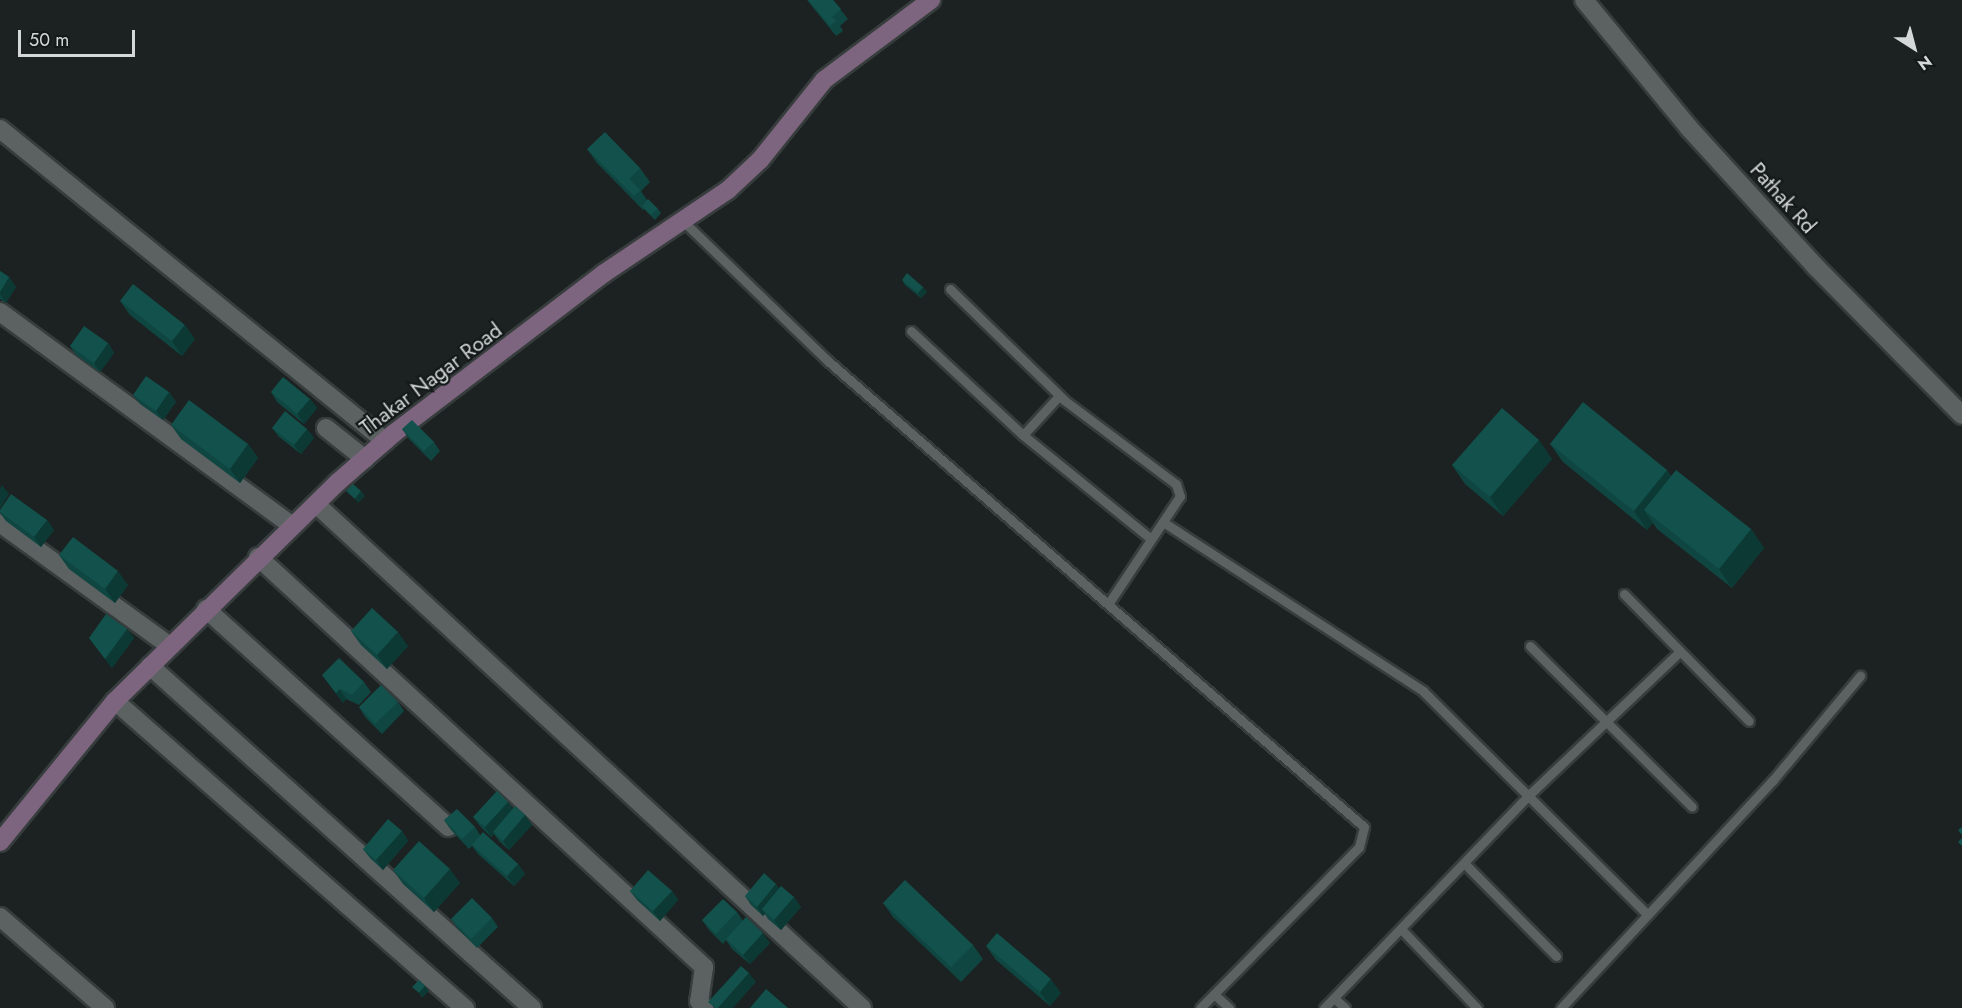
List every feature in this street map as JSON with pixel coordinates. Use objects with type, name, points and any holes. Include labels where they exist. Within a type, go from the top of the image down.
[{"type":"street","name":"Thakar Nagar Road","points":[[0,842],[115,701],[258,556],[365,459],[385,441],[603,274],[683,221],[760,160],[824,80],[930,0]]},
{"type":"street","name":"Pathak Rd","points":[[1584,0],[1760,206],[1905,362],[1962,415]]},
{"type":"street","points":[[0,129],[385,441]]},
{"type":"street","points":[[0,312],[291,526]]},
{"type":"street","points":[[326,428],[365,459]]},
{"type":"street","points":[[316,504],[862,1008]]},
{"type":"street","points":[[0,523],[170,646]]},
{"type":"street","points":[[258,556],[704,967],[699,1001],[704,1008]]},
{"type":"street","points":[[206,609],[448,827]]},
{"type":"street","points":[[150,666],[532,1008]]},
{"type":"street","points":[[115,701],[465,1008]]},
{"type":"street","points":[[0,917],[105,1008]]},
{"type":"lane","points":[[683,221],[828,361],[1364,827],[1359,847],[1200,1008]]},
{"type":"lane","points":[[950,289],[1059,396],[1106,436],[1166,472],[1180,496],[1109,603]]},
{"type":"lane","points":[[911,331],[1023,435],[1152,539]]},
{"type":"lane","points":[[1023,435],[1059,396]]},
{"type":"lane","points":[[1163,522],[1423,691],[1648,915]]},
{"type":"lane","points":[[1624,594],[1749,721]]},
{"type":"lane","points":[[1530,646],[1692,807]]},
{"type":"lane","points":[[1324,1008],[1528,795],[1679,652]]},
{"type":"lane","points":[[1561,1008],[1648,915],[1860,676]]},
{"type":"lane","points":[[1464,863],[1556,956]]},
{"type":"lane","points":[[1401,929],[1477,1008]]},
{"type":"lane","points":[[1214,994],[1228,1008]]},
{"type":"lane","points":[[1335,998],[1345,1008]]},
{"type":"building","points":[[808,0],[833,0],[841,9],[832,17],[836,21],[830,26]]},
{"type":"building","points":[[605,132],[640,168],[629,179],[640,190],[634,196],[587,149]]},
{"type":"building","points":[[648,199],[658,209],[651,215],[642,206]]},
{"type":"building","points":[[0,271],[9,277],[0,292]]},
{"type":"building","points":[[907,273],[923,287],[918,293],[902,280]]},
{"type":"building","points":[[133,284],[185,325],[172,341],[120,301]]},
{"type":"building","points":[[84,326],[108,343],[94,363],[70,346]]},
{"type":"building","points":[[146,376],[169,392],[156,411],[133,395]]},
{"type":"building","points":[[283,377],[310,399],[297,414],[271,392]]},
{"type":"building","points":[[189,400],[248,444],[230,469],[171,425]]},
{"type":"building","points":[[1583,402],[1667,470],[1634,511],[1550,444]]},
{"type":"building","points":[[1502,408],[1539,440],[1490,497],[1452,465]]},
{"type":"building","points":[[285,411],[307,429],[294,445],[272,428]]},
{"type":"building","points":[[412,420],[434,442],[424,451],[402,429]]},
{"type":"building","points":[[1676,470],[1751,529],[1719,569],[1644,510]]},
{"type":"building","points":[[353,484],[361,491],[355,499],[346,491]]},
{"type":"building","points":[[11,494],[47,520],[34,537],[0,512]]},
{"type":"building","points":[[73,537],[118,571],[105,589],[59,555]]},
{"type":"building","points":[[372,608],[398,632],[377,655],[351,631]]},
{"type":"building","points":[[106,614],[127,629],[105,659],[89,638]]},
{"type":"building","points":[[339,658],[364,682],[352,695],[340,689],[336,693],[322,675]]},
{"type":"building","points":[[381,685],[398,702],[375,724],[359,707]]},
{"type":"building","points":[[497,791],[508,802],[485,827],[473,817]]},
{"type":"building","points":[[515,806],[525,815],[503,841],[493,832]]},
{"type":"building","points":[[457,809],[475,827],[462,839],[444,820]]},
{"type":"building","points":[[388,819],[402,831],[376,860],[363,849]]},
{"type":"building","points":[[483,832],[518,864],[507,876],[472,845]]},
{"type":"building","points":[[419,841],[450,869],[424,898],[393,870]]},
{"type":"building","points":[[648,870],[672,891],[653,911],[630,891]]},
{"type":"building","points":[[764,873],[776,884],[757,907],[745,896]]},
{"type":"building","points":[[905,880],[973,945],[951,967],[883,903]]},
{"type":"building","points":[[781,886],[794,897],[774,920],[762,909]]},
{"type":"building","points":[[472,898],[492,918],[471,939],[451,919]]},
{"type":"building","points":[[723,899],[737,912],[716,934],[702,920]]},
{"type":"building","points":[[746,917],[763,933],[743,955],[726,939]]},
{"type":"building","points":[[997,933],[1051,979],[1040,992],[986,946]]},
{"type":"building","points":[[741,966],[749,973],[718,1008],[715,1008],[708,1002]]},
{"type":"building","points":[[419,980],[425,986],[419,993],[412,987]]},
{"type":"building","points":[[766,989],[788,1008],[750,1008]]}]
